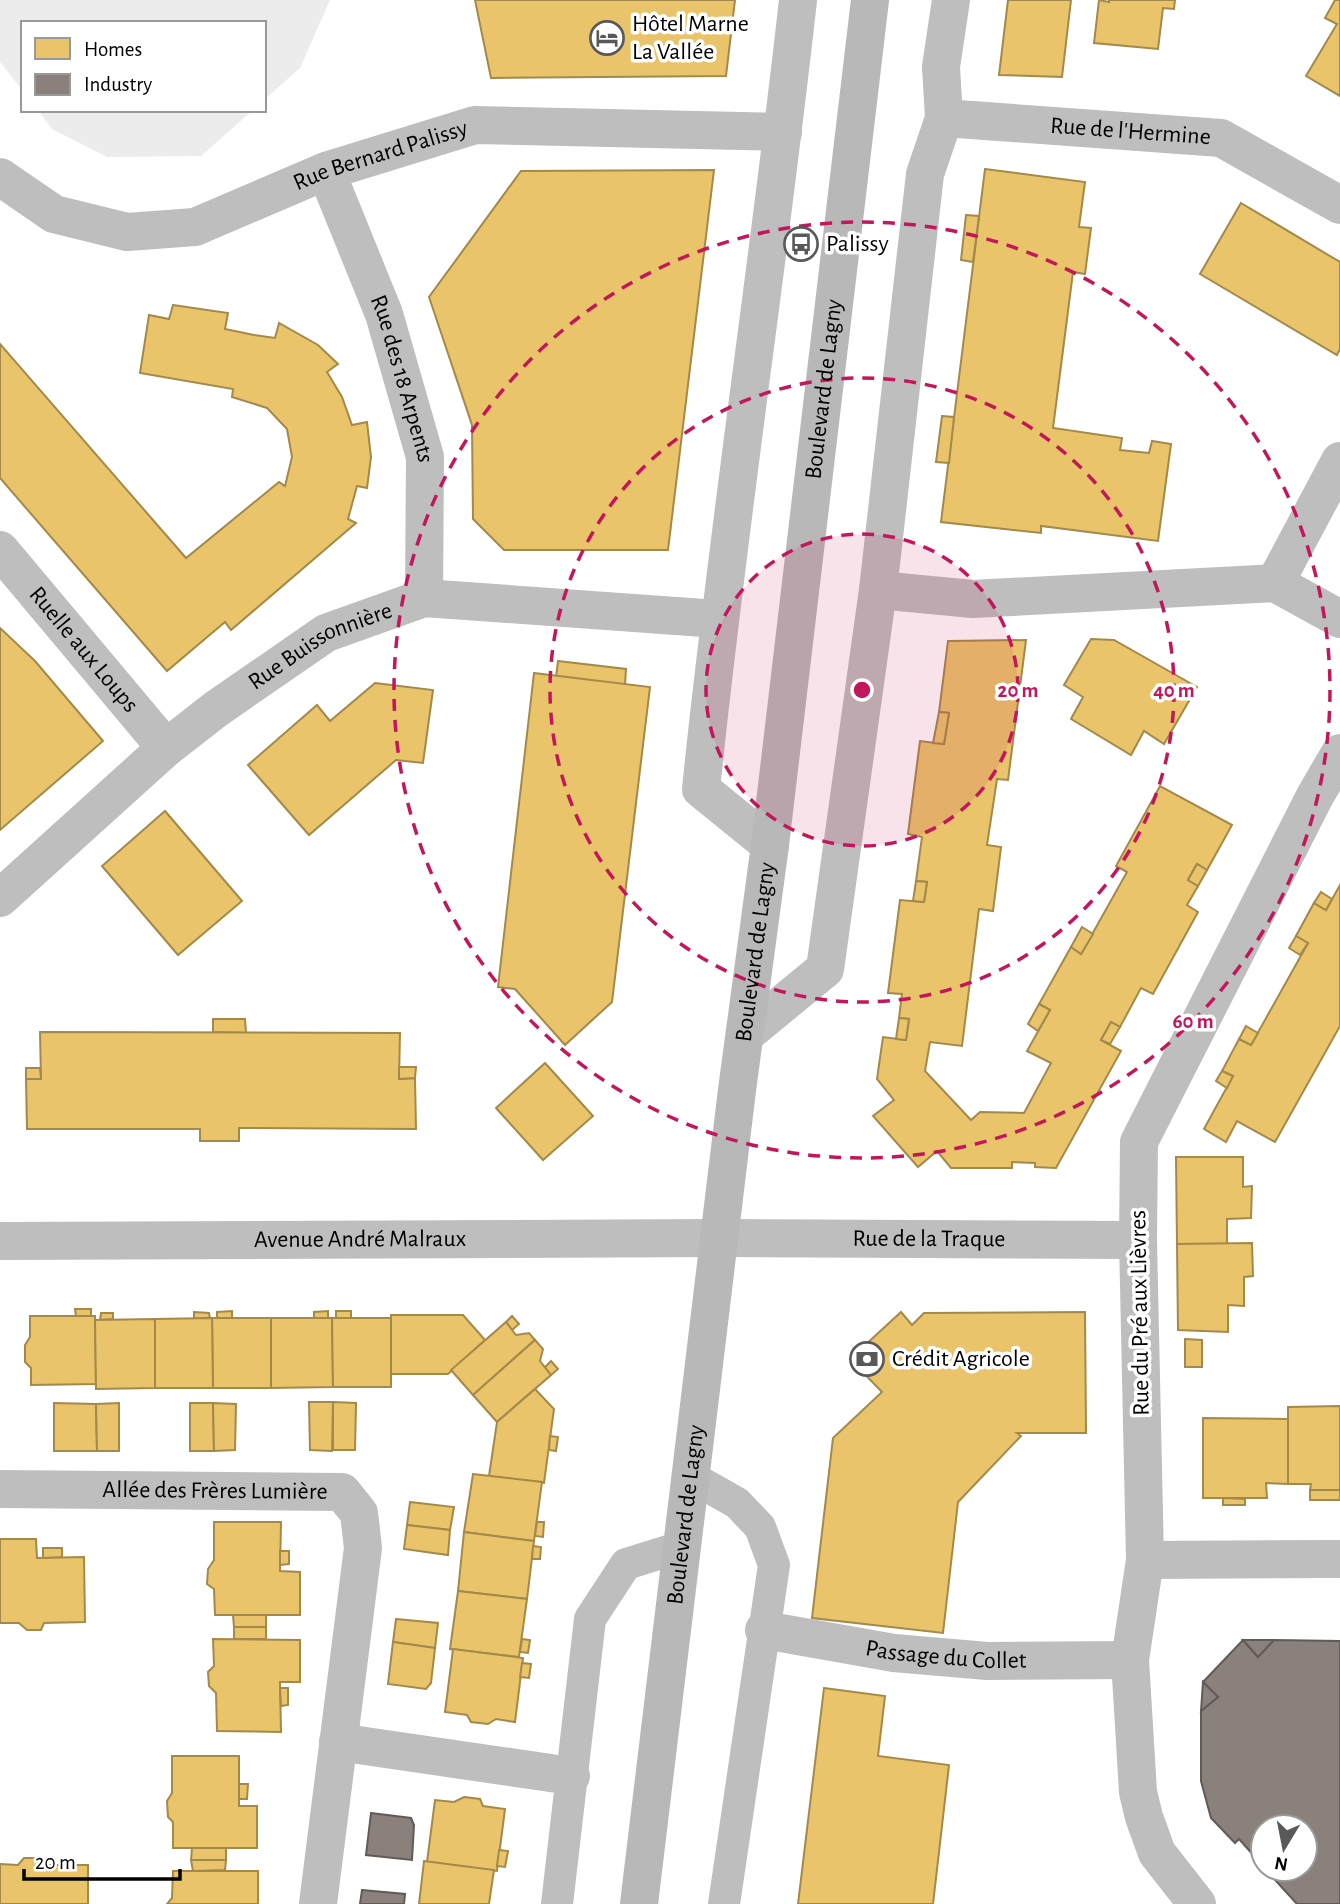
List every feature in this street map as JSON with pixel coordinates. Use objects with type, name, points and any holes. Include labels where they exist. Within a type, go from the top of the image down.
[{"type":"main road","name":"Boulevard de Lagny","points":[[639,1904],[737,1090],[770,845],[870,0]]},
{"type":"street","points":[[770,845],[701,789],[718,619],[798,0]]},
{"type":"street","points":[[746,1034],[825,969],[878,590],[925,174],[944,118],[941,66],[951,0]]},
{"type":"street","name":"Rue de l'Hermine","points":[[944,118],[1221,138],[1340,205]]},
{"type":"street","name":"Rue Bernard Palissy","points":[[0,177],[54,214],[127,232],[195,227],[327,170],[475,125],[783,132]]},
{"type":"street","name":"Rue des 18 Arpents","points":[[327,170],[384,314],[425,457],[424,598]]},
{"type":"street","points":[[1275,583],[1340,461]]},
{"type":"street","name":"Ruelle aux Loups","points":[[0,550],[166,748]]},
{"type":"street","points":[[878,590],[973,599],[1275,583],[1340,619]]},
{"type":"street","name":"Rue Buissonnière","points":[[0,898],[166,748],[216,709],[326,633],[424,598],[718,619]]},
{"type":"street","name":"Rue du Pré aux Lièvres","points":[[1197,1904],[1157,1853],[1138,1792],[1130,1660],[1145,1560],[1138,1240],[1139,1142],[1328,803],[1340,753]]},
{"type":"street","name":"Rue de la Traque","points":[[721,1238],[1138,1240]]},
{"type":"street","name":"Avenue André Malraux","points":[[0,1241],[721,1238]]},
{"type":"street","name":"Allée des Frères Lumière","points":[[0,1489],[342,1492],[359,1513],[363,1548],[318,1904]]},
{"type":"street","points":[[1145,1560],[1340,1559]]},
{"type":"street","name":"Passage du Collet","points":[[764,1630],[894,1653],[987,1661],[1130,1660]]},
{"type":"street","points":[[338,1742],[571,1776]]},
{"type":"lane","points":[[691,1477],[737,1503],[760,1527],[774,1565],[724,1904]]},
{"type":"lane","points":[[557,1904],[590,1619],[626,1564],[681,1547]]},
{"type":"shaded area","points":[[0,0],[330,0],[300,68],[266,98],[266,21],[21,21],[21,88],[0,62]]},
{"type":"shaded area","points":[[39,112],[251,112],[201,156],[107,157],[52,129]]},
{"type":"building: Homes","name":"Hôtel Marne La Vallée","points":[[475,0],[735,0],[726,76],[491,78]]},
{"type":"building: Homes","points":[[1008,0],[1071,0],[1062,77],[999,75]]},
{"type":"building: Homes","points":[[1099,0],[1175,0],[1174,9],[1163,8],[1158,49],[1094,43]]},
{"type":"building: Homes","points":[[1335,0],[1340,0],[1340,96],[1306,76],[1337,24],[1325,18]]},
{"type":"building: Homes","points":[[985,169],[1085,182],[1079,227],[1091,228],[1085,274],[1073,272],[1053,428],[1122,438],[1120,450],[1149,453],[1152,441],[1171,444],[1158,541],[1041,526],[1041,533],[941,522]]},
{"type":"building: Homes","points":[[714,170],[668,550],[504,550],[473,519],[472,425],[429,297],[521,171]]},
{"type":"building: Homes","points":[[1241,203],[1340,262],[1340,349],[1337,355],[1200,274]]},
{"type":"building: Homes","points":[[966,215],[979,216],[973,262],[961,260]]},
{"type":"building: Homes","points":[[173,305],[228,313],[225,329],[254,335],[275,338],[279,323],[318,345],[338,364],[327,372],[342,397],[352,425],[367,422],[371,457],[367,488],[357,486],[348,519],[356,523],[231,630],[225,622],[167,671],[0,478],[0,344],[186,558],[279,482],[285,486],[292,457],[287,429],[267,408],[232,397],[233,389],[140,373],[149,315],[169,319]]},
{"type":"building: Homes","points":[[942,416],[954,417],[949,463],[936,462]]},
{"type":"building: Homes","points":[[0,628],[35,661],[103,741],[0,830]]},
{"type":"building: Homes","points":[[1091,639],[1114,640],[1197,687],[1164,744],[1144,731],[1131,755],[1071,719],[1083,697],[1064,685]]},
{"type":"building: Homes","points":[[1026,640],[1008,780],[997,779],[987,845],[1001,847],[993,911],[979,909],[962,1046],[930,1042],[925,1071],[971,1120],[980,1112],[1024,1113],[1051,1063],[1027,1051],[1050,1010],[1039,1004],[1071,947],[1081,954],[1127,872],[1116,866],[1160,786],[1232,825],[1207,870],[1197,864],[1188,880],[1198,886],[1187,905],[1198,912],[1153,994],[1141,988],[1120,1027],[1111,1022],[1101,1040],[1121,1051],[1056,1168],[1035,1167],[1035,1163],[1012,1162],[1012,1168],[951,1168],[937,1151],[918,1167],[873,1116],[894,1100],[877,1079],[883,1037],[906,1040],[909,1019],[899,1018],[902,994],[888,993],[900,900],[924,902],[927,882],[916,881],[922,837],[908,834],[920,741],[944,744],[949,713],[939,712],[948,641]]},
{"type":"building: Homes","points":[[558,661],[626,669],[625,685],[556,677]]},
{"type":"building: Homes","points":[[534,673],[650,687],[612,1002],[565,1045],[515,989],[498,987]]},
{"type":"building: Homes","points":[[375,683],[433,690],[423,763],[396,760],[309,835],[248,765],[317,705],[330,721]]},
{"type":"building: Homes","points":[[939,712],[949,713],[944,744],[933,743]]},
{"type":"building: Homes","points":[[165,811],[242,901],[178,955],[102,866]]},
{"type":"building: Homes","points":[[1197,864],[1207,870],[1198,886],[1188,880]]},
{"type":"building: Homes","points":[[916,881],[927,882],[924,902],[913,901]]},
{"type":"building: Homes","points":[[1340,885],[1340,1026],[1275,1142],[1237,1121],[1226,1142],[1204,1129],[1233,1076],[1222,1071],[1239,1039],[1251,1045],[1308,943],[1296,936],[1314,903],[1326,910]]},
{"type":"building: Homes","points":[[1321,892],[1332,899],[1326,910],[1314,903]]},
{"type":"building: Homes","points":[[1082,927],[1093,934],[1081,954],[1071,947]]},
{"type":"building: Homes","points":[[1296,936],[1308,943],[1300,955],[1289,948]]},
{"type":"building: Homes","points":[[1039,1004],[1050,1010],[1038,1031],[1028,1024]]},
{"type":"building: Homes","points":[[899,1018],[909,1019],[906,1040],[896,1039]]},
{"type":"building: Homes","points":[[213,1019],[245,1019],[246,1033],[213,1032]]},
{"type":"building: Homes","points":[[1111,1022],[1120,1027],[1110,1044],[1101,1040]]},
{"type":"building: Homes","points":[[1246,1026],[1258,1033],[1251,1045],[1239,1039]]},
{"type":"building: Homes","points":[[40,1032],[400,1033],[399,1079],[415,1078],[416,1129],[239,1128],[239,1141],[200,1141],[200,1129],[27,1129],[26,1079],[41,1079]]},
{"type":"building: Homes","points":[[545,1063],[593,1116],[543,1160],[496,1108]]},
{"type":"building: Homes","points":[[399,1067],[416,1067],[415,1078],[399,1079]]},
{"type":"building: Homes","points":[[26,1068],[40,1068],[41,1079],[26,1079]]},
{"type":"building: Homes","points":[[1222,1071],[1233,1076],[1227,1088],[1216,1081]]},
{"type":"building: Homes","points":[[1176,1157],[1243,1157],[1243,1187],[1252,1186],[1251,1218],[1227,1219],[1227,1244],[1177,1244]]},
{"type":"building: Homes","points":[[1252,1243],[1253,1276],[1244,1277],[1244,1306],[1228,1305],[1228,1332],[1178,1330],[1177,1244]]},
{"type":"building: Homes","points":[[75,1309],[91,1309],[91,1316],[76,1316]]},
{"type":"building: Homes","points":[[232,1311],[232,1318],[217,1318],[217,1312]]},
{"type":"building: Homes","points":[[328,1311],[328,1319],[314,1318],[314,1312]]},
{"type":"building: Homes","points":[[336,1311],[351,1311],[351,1318],[336,1318]]},
{"type":"building: Homes","points":[[194,1312],[209,1313],[210,1318],[194,1319]]},
{"type":"building: Homes","points":[[901,1312],[912,1325],[924,1313],[1085,1312],[1086,1433],[1017,1433],[1021,1436],[958,1502],[943,1633],[812,1618],[833,1438],[882,1392],[850,1359]]},
{"type":"building: Homes","points":[[101,1313],[113,1313],[113,1319],[100,1320]]},
{"type":"building: Homes","points":[[391,1315],[463,1315],[485,1340],[448,1374],[391,1374]]},
{"type":"building: Homes","points":[[30,1316],[95,1316],[96,1384],[31,1385],[31,1368],[25,1362],[25,1345],[30,1337]]},
{"type":"building: Homes","points":[[512,1316],[519,1324],[512,1330],[506,1322]]},
{"type":"building: Homes","points":[[212,1318],[271,1318],[271,1388],[213,1388]]},
{"type":"building: Homes","points":[[212,1318],[213,1388],[155,1388],[155,1319]]},
{"type":"building: Homes","points":[[271,1318],[332,1318],[333,1387],[271,1388]]},
{"type":"building: Homes","points":[[332,1318],[391,1318],[391,1387],[333,1387]]},
{"type":"building: Homes","points":[[155,1319],[155,1388],[96,1389],[95,1320]]},
{"type":"building: Homes","points":[[506,1322],[516,1335],[529,1333],[535,1340],[473,1395],[451,1370]]},
{"type":"building: Homes","points":[[1185,1339],[1202,1340],[1202,1367],[1185,1367]]},
{"type":"building: Homes","points":[[535,1340],[543,1349],[540,1361],[551,1375],[497,1422],[473,1395]]},
{"type":"building: Homes","points":[[551,1361],[558,1369],[551,1375],[545,1367]]},
{"type":"building: Homes","points":[[535,1389],[554,1409],[544,1483],[489,1476],[497,1422]]},
{"type":"building: Homes","points":[[309,1402],[333,1402],[332,1451],[310,1450]]},
{"type":"building: Homes","points":[[333,1402],[356,1403],[355,1450],[333,1450]]},
{"type":"building: Homes","points":[[54,1403],[96,1404],[97,1451],[54,1451]]},
{"type":"building: Homes","points":[[119,1403],[119,1451],[97,1451],[96,1404]]},
{"type":"building: Homes","points":[[190,1403],[213,1403],[214,1451],[190,1451]]},
{"type":"building: Homes","points":[[213,1403],[236,1404],[235,1450],[214,1451]]},
{"type":"building: Homes","points":[[1340,1406],[1340,1490],[1310,1490],[1311,1484],[1288,1484],[1288,1407]]},
{"type":"building: Homes","points":[[1203,1418],[1288,1419],[1288,1484],[1266,1483],[1267,1498],[1203,1498]]},
{"type":"building: Homes","points":[[550,1436],[558,1437],[556,1451],[549,1450]]},
{"type":"building: Homes","points":[[473,1474],[542,1482],[534,1541],[464,1532]]},
{"type":"building: Homes","points":[[1310,1490],[1340,1490],[1340,1500],[1310,1500]]},
{"type":"building: Homes","points":[[1223,1498],[1245,1499],[1245,1505],[1223,1505]]},
{"type":"building: Homes","points":[[410,1502],[454,1507],[450,1530],[407,1525]]},
{"type":"building: Homes","points":[[214,1522],[281,1522],[280,1571],[300,1572],[300,1615],[215,1615],[214,1589],[207,1584],[208,1569],[214,1560]]},
{"type":"building: Homes","points":[[537,1522],[544,1522],[543,1537],[535,1536]]},
{"type":"building: Homes","points":[[407,1525],[450,1530],[448,1555],[404,1549]]},
{"type":"building: Homes","points":[[464,1532],[534,1541],[527,1599],[458,1591]]},
{"type":"building: Homes","points":[[0,1539],[36,1539],[37,1558],[84,1557],[85,1622],[44,1623],[41,1630],[27,1630],[19,1623],[0,1623]]},
{"type":"building: Homes","points":[[533,1546],[541,1547],[540,1559],[532,1559]]},
{"type":"building: Homes","points":[[43,1548],[62,1548],[62,1557],[43,1558]]},
{"type":"building: Homes","points":[[280,1551],[289,1551],[289,1564],[280,1565]]},
{"type":"building: Homes","points":[[458,1591],[527,1599],[519,1657],[450,1649]]},
{"type":"building: Homes","points":[[233,1615],[266,1615],[266,1627],[234,1627]]},
{"type":"building: Homes","points":[[396,1619],[438,1623],[435,1648],[393,1642]]},
{"type":"building: Homes","points":[[234,1627],[266,1627],[266,1639],[234,1639]]},
{"type":"building: Homes","points":[[213,1639],[300,1640],[300,1682],[280,1682],[281,1732],[217,1731],[216,1693],[209,1686],[208,1672],[214,1666]]},
{"type":"building: Homes","points":[[522,1639],[530,1640],[528,1653],[520,1652]]},
{"type":"building: Homes","points":[[393,1642],[435,1648],[431,1683],[426,1689],[388,1684]]},
{"type":"building: Homes","points":[[453,1649],[523,1658],[515,1722],[496,1719],[488,1724],[471,1722],[467,1715],[445,1712]]},
{"type":"building: Homes","points":[[522,1663],[531,1664],[529,1678],[520,1677]]},
{"type":"building: Homes","points":[[280,1688],[288,1688],[288,1705],[281,1706]]},
{"type":"building: Homes","points":[[824,1688],[885,1696],[878,1756],[949,1765],[933,1904],[798,1904]]},
{"type":"building: Homes","points":[[172,1756],[239,1756],[239,1806],[257,1806],[257,1848],[173,1848],[173,1822],[168,1817],[167,1801],[172,1793]]},
{"type":"building: Homes","points":[[239,1784],[248,1784],[247,1799],[239,1799]]},
{"type":"building: Homes","points":[[464,1797],[480,1799],[483,1806],[505,1809],[497,1871],[427,1862],[435,1800],[454,1802]]},
{"type":"building: Homes","points":[[192,1848],[226,1848],[226,1860],[191,1860]]},
{"type":"building: Homes","points":[[499,1850],[508,1851],[505,1867],[497,1866]]},
{"type":"building: Homes","points":[[24,1858],[43,1858],[46,1865],[88,1865],[88,1904],[0,1904],[0,1864],[18,1865]]},
{"type":"building: Homes","points":[[191,1860],[226,1860],[225,1870],[193,1871]]},
{"type":"building: Homes","points":[[424,1861],[494,1870],[489,1904],[419,1904]]},
{"type":"building: Homes","points":[[173,1871],[258,1871],[258,1904],[167,1904],[172,1898]]},
{"type":"building: Industry","points":[[1243,1640],[1258,1657],[1274,1640],[1340,1641],[1340,1904],[1297,1904],[1278,1883],[1319,1883],[1319,1813],[1249,1813],[1249,1850],[1239,1839],[1235,1843],[1211,1818],[1201,1781],[1201,1711],[1218,1697],[1203,1682]]},
{"type":"building: Industry","points":[[1243,1640],[1274,1640],[1258,1657]]},
{"type":"building: Industry","points":[[1203,1682],[1218,1697],[1201,1711]]},
{"type":"building: Industry","points":[[371,1813],[411,1818],[414,1825],[412,1860],[366,1855]]},
{"type":"building: Industry","points":[[362,1890],[405,1894],[404,1904],[360,1904]]},
{"type":"place","name":"Hôtel Marne La Vallée","points":[[607,38]]},
{"type":"place","name":"Palissy","points":[[801,244]]},
{"type":"place","name":"Crédit Agricole","points":[[867,1359]]}]
